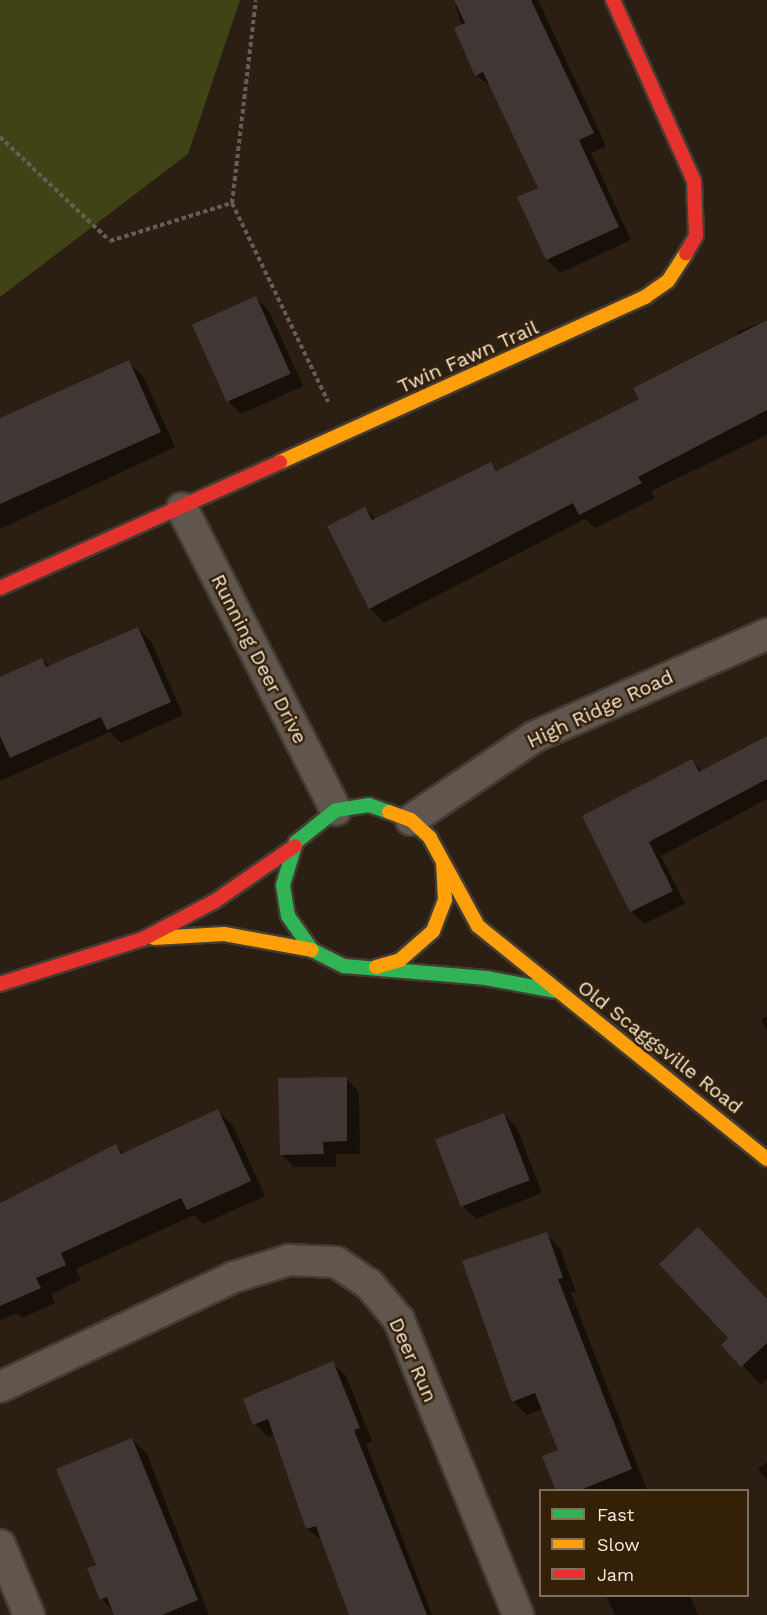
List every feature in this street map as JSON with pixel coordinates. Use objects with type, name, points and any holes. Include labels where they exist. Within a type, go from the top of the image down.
[{"type":"street","name":"Twin Fawn Trail","points":[[0,588],[344,435],[645,297],[668,281],[684,261],[696,236],[699,210],[694,181],[613,0]]},
{"type":"street","name":"Running Deer Drive","points":[[182,508],[336,810]]},
{"type":"street","name":"High Ridge Road","points":[[411,820],[534,737],[767,633]]},
{"type":"street","points":[[0,984],[143,939],[215,901],[295,846],[311,825],[336,810],[369,805],[411,820],[430,838],[442,863],[445,900],[433,931],[400,960],[372,969],[344,966],[312,950],[224,934],[143,939]]},
{"type":"street","points":[[295,846],[283,885],[288,916],[312,950]]},
{"type":"street","name":"Old Scaggsville Road","points":[[442,863],[478,926],[555,991],[668,1075],[767,1159]]},
{"type":"street","name":"Old Scaggsville Road","points":[[372,969],[486,978],[555,991]]},
{"type":"street","name":"Deer Run","points":[[0,1387],[234,1277],[289,1260],[336,1262],[369,1284],[399,1320],[518,1615]]},
{"type":"street","points":[[0,1545],[29,1615]]},
{"type":"path","points":[[256,0],[232,203],[344,435]]},
{"type":"path","points":[[0,137],[110,241],[232,203]]},
{"type":"green space","points":[[0,0],[240,0],[188,154],[0,297]]},
{"type":"building","points":[[454,0],[531,0],[594,133],[579,140],[619,227],[546,260],[517,197],[538,188],[483,72],[475,76],[454,28],[465,23]]},
{"type":"building","points":[[256,296],[291,374],[227,402],[192,324]]},
{"type":"building","points":[[767,320],[767,410],[638,477],[642,483],[579,515],[573,503],[369,609],[327,526],[365,507],[372,520],[491,462],[496,471],[639,399],[633,388]]},
{"type":"building","points":[[129,360],[161,432],[0,504],[0,418]]},
{"type":"building","points":[[138,627],[171,702],[107,730],[101,717],[10,758],[0,736],[0,677],[42,658],[46,667]]},
{"type":"building","points":[[767,736],[767,779],[649,842],[673,891],[630,912],[582,816],[692,759],[699,772]]},
{"type":"building","points":[[347,1077],[347,1141],[323,1142],[324,1154],[280,1155],[278,1078]]},
{"type":"building","points":[[218,1109],[251,1181],[187,1210],[181,1198],[61,1253],[66,1265],[36,1278],[41,1288],[0,1306],[0,1203],[116,1144],[121,1154]]},
{"type":"building","points":[[504,1113],[530,1180],[461,1207],[435,1140]]},
{"type":"building","points":[[698,1227],[767,1299],[767,1343],[741,1367],[721,1345],[728,1338],[659,1264]]},
{"type":"building","points":[[547,1232],[563,1278],[558,1279],[632,1469],[583,1489],[555,1489],[542,1456],[558,1450],[535,1393],[512,1402],[462,1261]]},
{"type":"building","points":[[333,1361],[360,1428],[354,1430],[427,1615],[349,1615],[316,1526],[306,1529],[268,1419],[253,1425],[243,1399]]},
{"type":"building","points":[[132,1438],[198,1600],[162,1615],[114,1615],[107,1597],[100,1600],[87,1568],[96,1565],[56,1469]]},
{"type":"traffic: fast","points":[[389,812],[369,805],[336,810],[296,842],[283,885],[288,916],[312,950],[344,966],[486,978],[555,991]]},
{"type":"traffic: slow","points":[[280,462],[645,297],[668,281],[686,253]]},
{"type":"traffic: slow","points":[[389,812],[411,820],[430,838],[478,926],[767,1159]]},
{"type":"traffic: slow","points":[[376,967],[400,960],[433,931],[445,900],[443,865]]},
{"type":"traffic: slow","points":[[154,938],[224,934],[312,950]]},
{"type":"traffic: jam","points":[[613,0],[694,181],[696,236],[686,253]]},
{"type":"traffic: jam","points":[[0,588],[280,462]]},
{"type":"traffic: jam","points":[[0,984],[143,939],[215,901],[295,846]]}]
